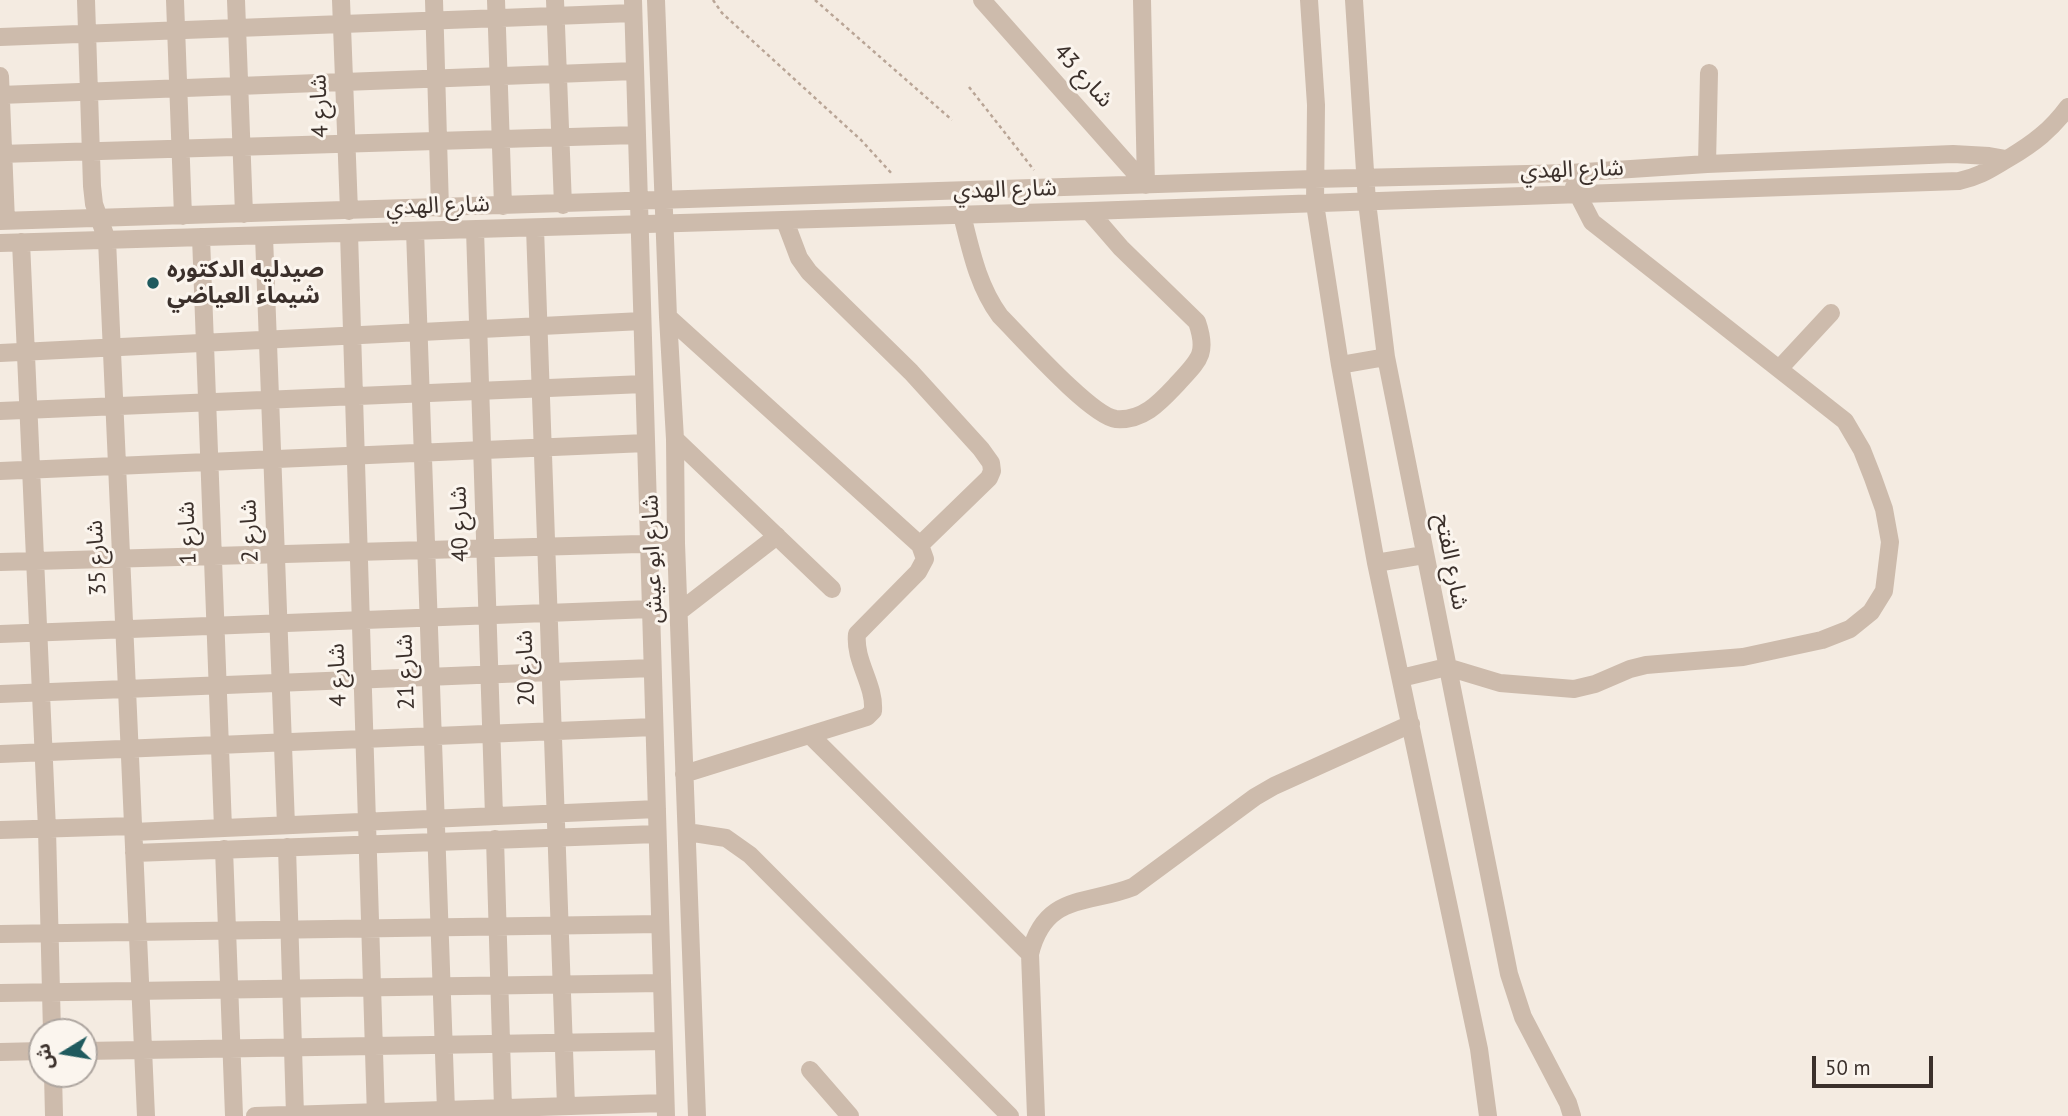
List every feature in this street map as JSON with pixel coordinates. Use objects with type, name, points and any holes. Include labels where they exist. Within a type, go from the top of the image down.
[{"type":"street","name":"شارع 35","points":[[86,0],[94,204],[107,240],[146,1116]]},
{"type":"street","points":[[176,0],[183,216]]},
{"type":"street","points":[[236,0],[244,214]]},
{"type":"street","name":"شارع 4","points":[[341,0],[349,211]]},
{"type":"street","points":[[434,0],[440,208]]},
{"type":"street","name":"شارع ابو عيش","points":[[656,0],[675,439],[676,543],[697,1116]]},
{"type":"street","name":"شارع 43","points":[[982,0],[1146,185]]},
{"type":"street","points":[[1129,0],[1142,8],[1146,185]]},
{"type":"street","points":[[1309,0],[1316,105],[1315,204],[1340,365],[1376,564],[1479,1049],[1488,1116]]},
{"type":"street","name":"شارع الفتح","points":[[1354,0],[1367,202],[1386,357],[1424,555],[1509,974],[1522,1017],[1568,1103],[1572,1116]]},
{"type":"street","points":[[0,37],[435,20],[496,9],[633,6]]},
{"type":"street","name":"شارع ابو عيش","points":[[633,6],[665,1110]]},
{"type":"street","points":[[556,8],[563,205]]},
{"type":"street","points":[[496,9],[503,206]]},
{"type":"street","points":[[0,95],[635,71]]},
{"type":"street","points":[[1706,164],[1709,73]]},
{"type":"street","points":[[0,76],[3,221]]},
{"type":"street","name":"شارع الهدي","points":[[0,243],[785,221],[1959,181],[1992,170],[2031,146],[2053,127],[2068,107]]},
{"type":"street","points":[[2,154],[637,135]]},
{"type":"street","name":"شارع الهدي","points":[[3,221],[1570,173],[1706,164],[1953,154],[2006,159]]},
{"type":"street","points":[[1401,678],[1447,667],[1500,683],[1574,689],[1646,665],[1743,657],[1822,640],[1850,629],[1871,612],[1884,591],[1890,542],[1884,509],[1862,450],[1845,421],[1592,222],[1576,194],[1570,173]]},
{"type":"street","points":[[962,215],[975,270],[989,301],[1000,316],[1092,407],[1114,419],[1137,417],[1156,407],[1200,359],[1202,335],[1192,316],[1121,248],[1089,211]]},
{"type":"street","points":[[785,221],[796,251],[809,272],[911,372],[991,463],[989,478],[920,545]]},
{"type":"street","name":"شارع 20","points":[[536,228],[566,1106]]},
{"type":"street","name":"شارع 40","points":[[475,230],[494,816]]},
{"type":"street","name":"شارع 21","points":[[415,231],[446,1110]]},
{"type":"street","name":"شارع 4","points":[[349,233],[376,1114]]},
{"type":"street","name":"شارع 2","points":[[264,236],[286,825]]},
{"type":"street","name":"شارع 1","points":[[201,237],[223,828]]},
{"type":"street","points":[[21,242],[47,829],[52,1018]]},
{"type":"street","points":[[1779,369],[1831,313]]},
{"type":"street","points":[[668,317],[920,545],[925,559],[918,572],[857,634],[857,648],[873,692],[873,711],[867,717],[684,774]]},
{"type":"street","points":[[0,353],[642,321]]},
{"type":"street","points":[[1340,365],[1386,357]]},
{"type":"street","points":[[0,411],[644,384]]},
{"type":"street","points":[[675,439],[832,589]]},
{"type":"street","points":[[0,471],[646,443]]},
{"type":"street","points":[[680,611],[777,536]]},
{"type":"street","points":[[0,562],[676,543]]},
{"type":"street","points":[[1376,564],[1424,555]]},
{"type":"street","points":[[0,634],[651,609]]},
{"type":"street","points":[[0,694],[652,668]]},
{"type":"street","points":[[1037,1116],[1030,954],[1034,938],[1044,922],[1056,910],[1069,903],[1133,887],[1255,797],[1411,724]]},
{"type":"street","points":[[0,754],[654,727]]},
{"type":"street","points":[[811,736],[1030,954]]},
{"type":"street","points":[[0,830],[223,828],[556,813],[685,801]]},
{"type":"street","points":[[687,832],[726,838],[750,855],[1010,1116]]},
{"type":"street","points":[[134,853],[657,834]]},
{"type":"street","points":[[495,839],[503,1108]]},
{"type":"street","points":[[287,847],[295,1115]]},
{"type":"street","points":[[224,849],[234,1116]]},
{"type":"street","points":[[0,934],[660,924]]},
{"type":"street","points":[[0,993],[662,983]]},
{"type":"street","points":[[98,1051],[663,1041]]},
{"type":"street","points":[[0,1052],[28,1051]]},
{"type":"street","points":[[810,1070],[850,1116]]},
{"type":"street","points":[[53,1088],[54,1116]]},
{"type":"street","points":[[255,1116],[566,1106],[665,1110]]},
{"type":"path","points":[[713,0],[722,13],[861,140],[910,193]]},
{"type":"path","points":[[815,0],[952,120]]},
{"type":"path","points":[[969,87],[1048,188]]},
{"type":"place","name":"صيدليه الدكتوره شيماء العياضي","points":[[153,283]]}]
